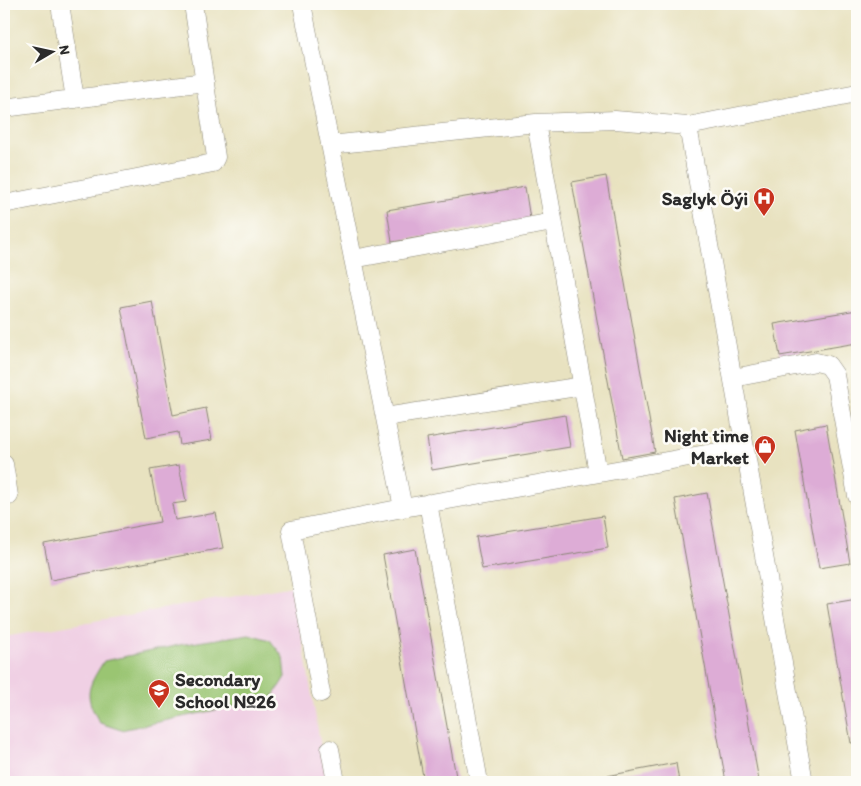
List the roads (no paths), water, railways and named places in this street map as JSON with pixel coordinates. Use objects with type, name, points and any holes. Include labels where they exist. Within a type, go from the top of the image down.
[{"type":"street","points":[[60,4],[74,99]]},
{"type":"street","points":[[4,204],[213,162],[216,157],[193,4]]},
{"type":"street","points":[[302,4],[403,508]]},
{"type":"street","points":[[4,108],[205,82]]},
{"type":"street","points":[[330,145],[536,123],[615,120],[688,126],[857,93]]},
{"type":"street","points":[[536,123],[598,473]]},
{"type":"street","points":[[688,126],[804,782]]},
{"type":"street","points":[[353,259],[553,222]]},
{"type":"street","points":[[733,378],[816,362],[828,365],[836,375],[857,496]]},
{"type":"street","points":[[384,417],[583,386]]},
{"type":"street","points":[[321,693],[291,530],[428,503],[745,447]]},
{"type":"street","points":[[4,464],[9,496],[4,497]]},
{"type":"street","points":[[428,503],[479,782]]},
{"type":"street","points":[[330,750],[336,782]]},
{"type":"place","name":"Saglyk Öýi","points":[[764,217]]},
{"type":"place","name":"Night time Market","points":[[765,465]]},
{"type":"place","name":"Secondary School №26","points":[[159,709]]}]
